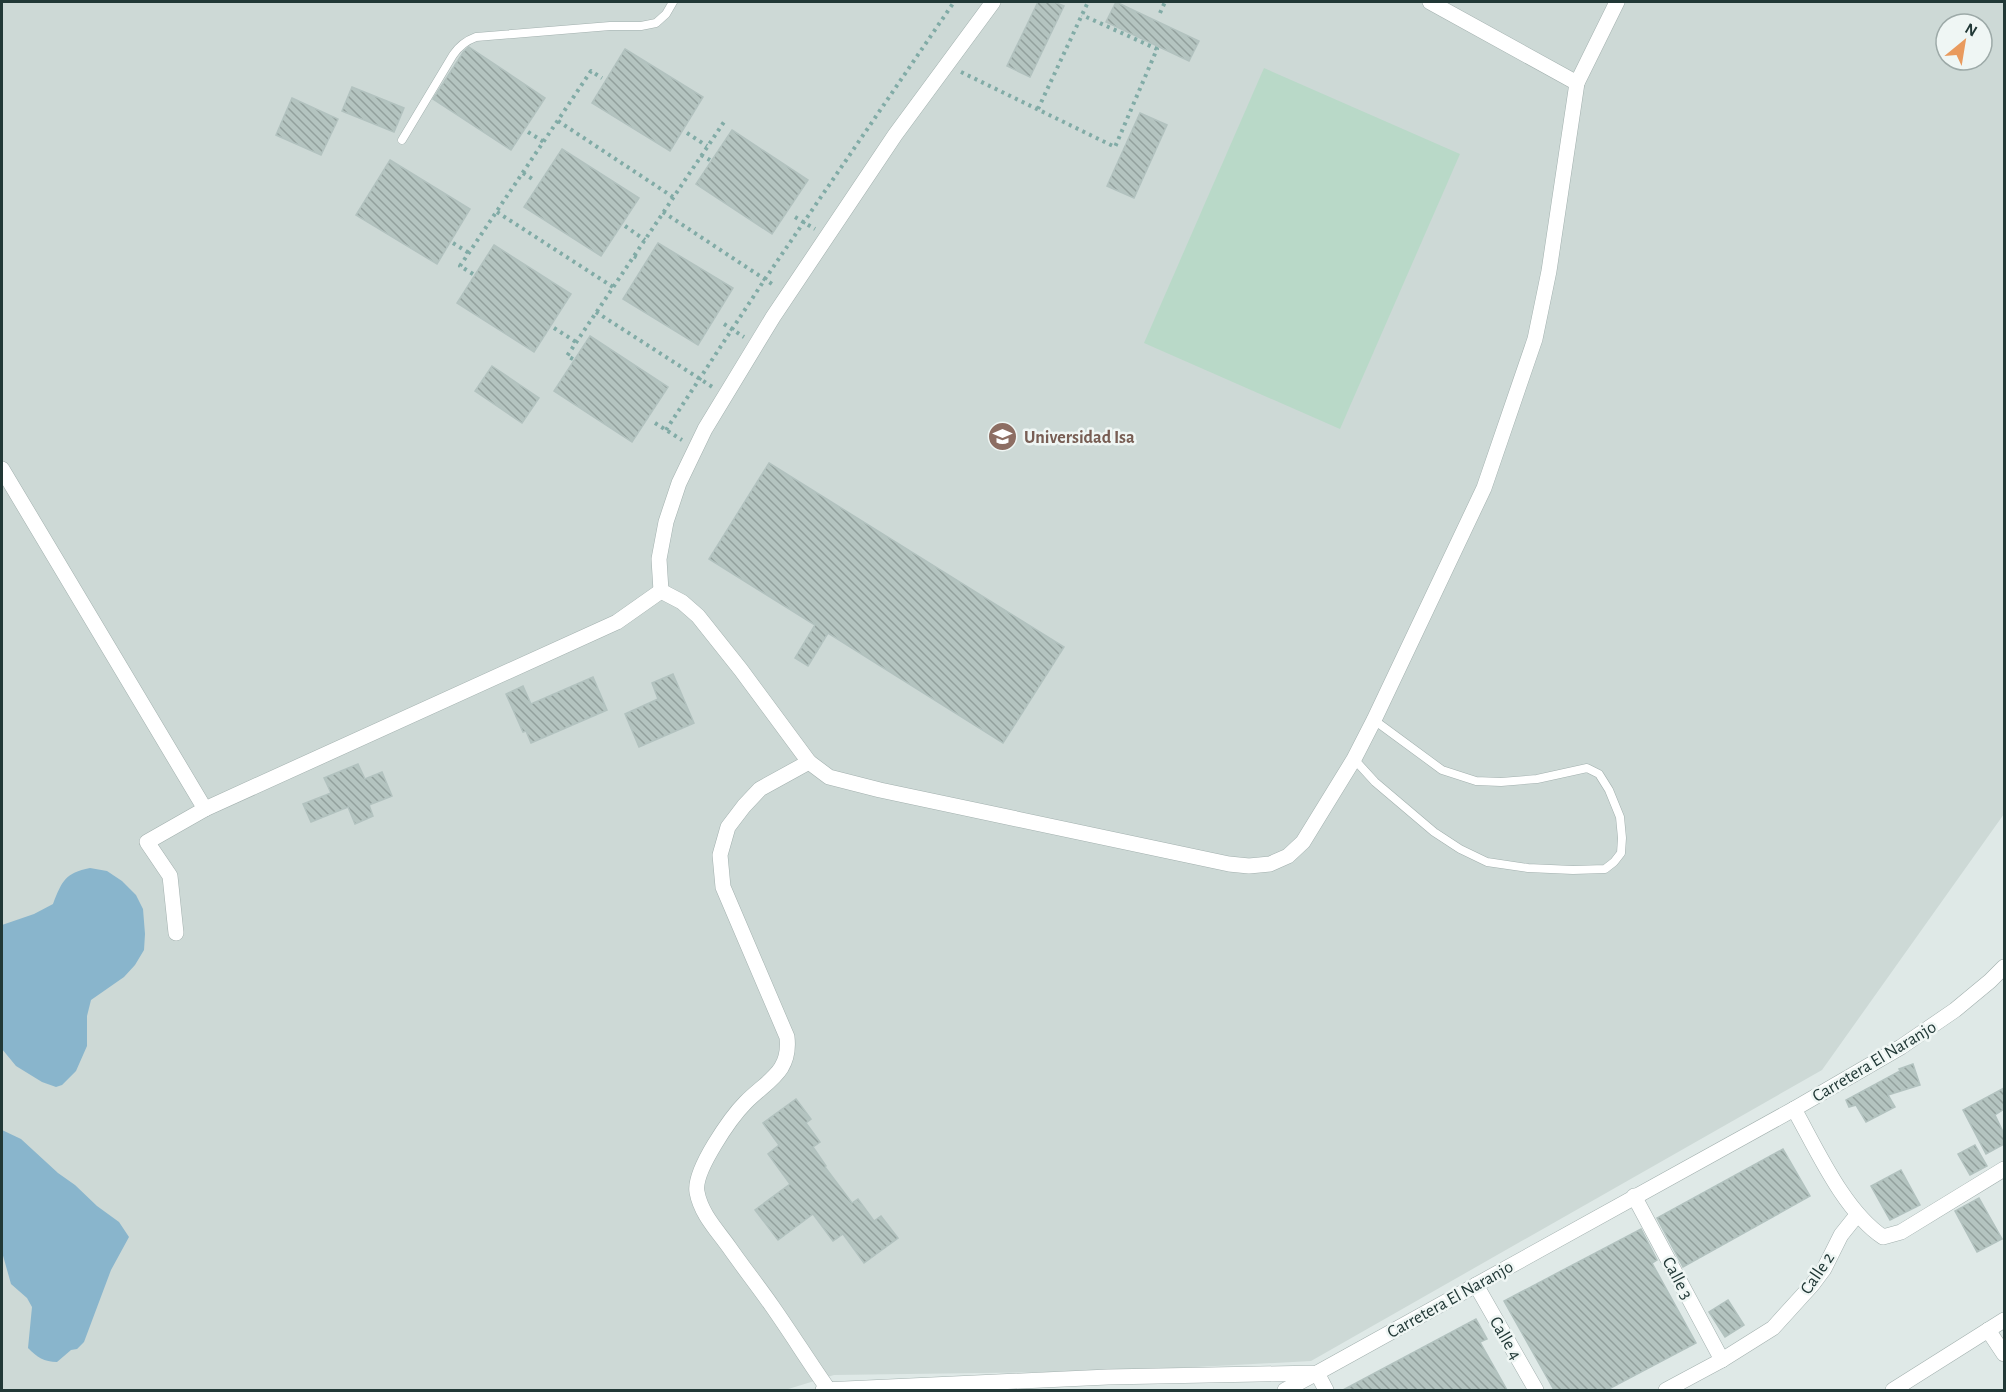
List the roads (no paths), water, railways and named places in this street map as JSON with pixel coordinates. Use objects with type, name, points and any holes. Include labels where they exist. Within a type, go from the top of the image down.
[{"type":"street","points":[[661,591],[659,559],[666,522],[679,483],[695,449],[788,295],[895,135],[993,2]]},
{"type":"street","points":[[1430,2],[1577,83]]},
{"type":"street","points":[[661,591],[682,602],[698,616],[809,762],[829,777],[880,790],[1228,864],[1249,866],[1270,864],[1288,856],[1303,842],[1354,759],[1484,488],[1535,339],[1549,271],[1577,83],[1617,2]]},
{"type":"street","points":[[2,469],[205,809]]},
{"type":"street","points":[[176,933],[170,876],[147,842],[205,809],[617,622],[661,591]]},
{"type":"street","points":[[809,762],[760,789],[728,827],[720,855],[723,887],[787,1037],[788,1050],[785,1063],[776,1075],[757,1090],[738,1110],[716,1142],[699,1178],[697,1191],[706,1216],[774,1308],[825,1390]]},
{"type":"street","name":"Carretera El Naranjo","points":[[825,1390],[1112,1384],[1317,1374],[1794,1109],[1901,1047],[1955,1010],[2004,967]]},
{"type":"street","points":[[1794,1109],[1857,1215],[1883,1237],[1901,1232],[2004,1169]]},
{"type":"street","name":"Calle 3","points":[[1634,1196],[1722,1360]]},
{"type":"street","name":"Calle 2","points":[[1666,1390],[1722,1360],[1773,1328],[1818,1277],[1841,1235],[1857,1215]]},
{"type":"street","name":"Calle 4","points":[[1476,1285],[1536,1390]]},
{"type":"street","points":[[1898,1389],[2004,1320]]},
{"type":"street","points":[[1988,1330],[2004,1354]]},
{"type":"street","points":[[1285,1390],[1317,1374],[1326,1390]]},
{"type":"lane","points":[[402,140],[453,55],[466,41],[476,38],[599,27],[641,26],[656,23],[666,14],[673,2]]},
{"type":"lane","points":[[1354,759],[1375,782],[1434,831],[1460,849],[1486,862],[1528,868],[1605,869],[1621,853],[1620,817],[1609,790],[1599,774],[1587,768],[1537,779],[1501,782],[1476,781],[1442,770],[1374,720]]},
{"type":"water","points":[[90,868],[107,871],[122,881],[136,895],[143,909],[144,950],[124,977],[91,1000],[87,1016],[87,1046],[76,1071],[62,1085],[56,1087],[42,1082],[16,1066],[2,1049],[2,925],[34,914],[53,904],[66,879],[75,872]]},
{"type":"water","points":[[2,1130],[21,1139],[58,1173],[119,1222],[129,1237],[111,1270],[84,1342],[57,1362],[41,1358],[28,1348],[32,1307],[27,1298],[11,1284],[2,1252]]},
{"type":"place","name":"Universidad Isa","points":[[1003,437]]}]
